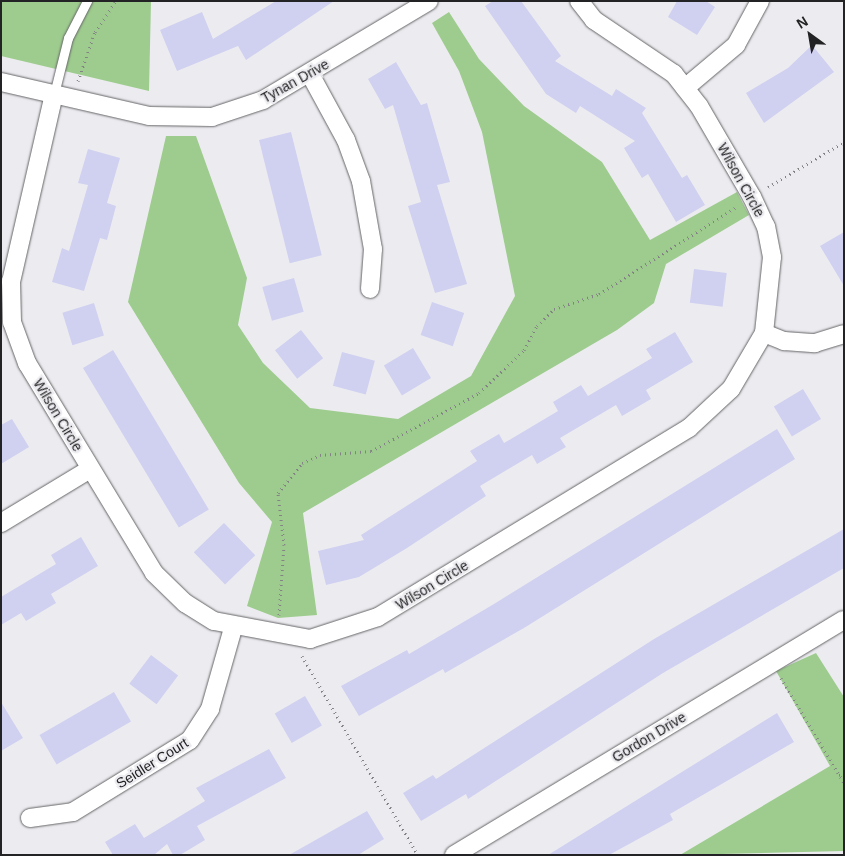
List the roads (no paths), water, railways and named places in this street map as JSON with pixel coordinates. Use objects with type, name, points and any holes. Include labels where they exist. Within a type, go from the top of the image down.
[{"type":"street","name":"Tynan Drive","points":[[1,82],[150,116],[212,117],[263,100],[310,74],[429,1]]},
{"type":"street","name":"Wilson Circle","points":[[54,94],[11,281],[12,322],[27,363],[154,573],[185,603],[233,628],[310,639],[378,617],[689,428],[731,389],[764,333],[772,257],[766,227],[752,197],[685,88],[654,58],[594,20],[579,1]]},
{"type":"street","points":[[685,88],[736,44],[760,1]]},
{"type":"street","points":[[310,74],[346,140],[362,181],[373,249],[370,289]]},
{"type":"street","points":[[764,333],[801,343],[844,334]]},
{"type":"street","points":[[1,523],[90,469]]},
{"type":"street","name":"Gordon Drive","points":[[454,855],[844,620]]},
{"type":"street","name":"Seidler Court","points":[[30,818],[74,812],[190,740],[210,709],[233,628]]},
{"type":"lane","points":[[54,94],[68,38],[87,1]]}]
